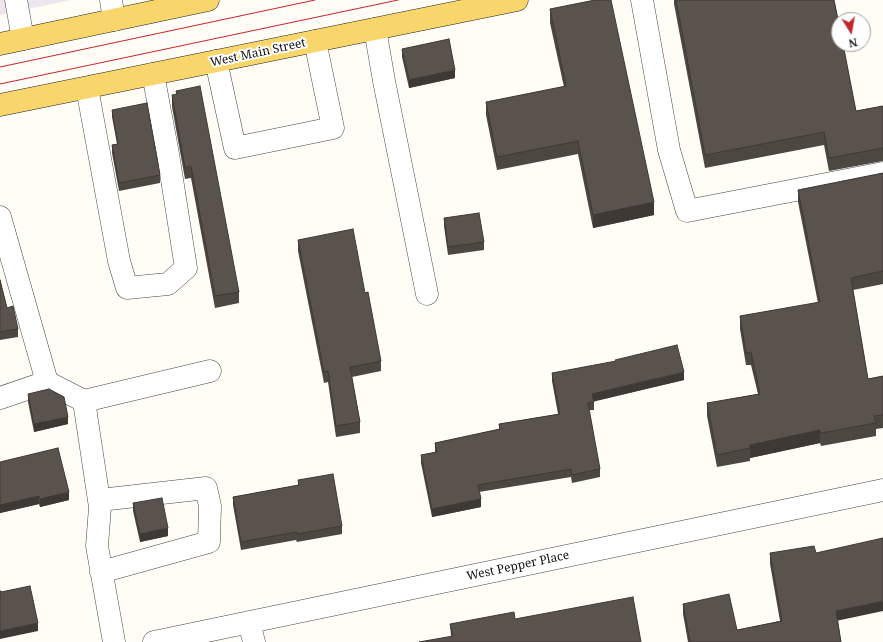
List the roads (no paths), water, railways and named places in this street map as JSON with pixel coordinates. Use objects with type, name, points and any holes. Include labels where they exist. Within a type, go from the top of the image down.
[{"type":"main road","points":[[0,44],[23,39],[112,10],[208,0]]},
{"type":"main road","name":"West Main Street","points":[[0,105],[516,0]]},
{"type":"street","points":[[16,0],[23,39]]},
{"type":"street","points":[[642,0],[669,150],[687,211],[883,173]]},
{"type":"street","points":[[375,29],[427,294]]},
{"type":"street","points":[[216,61],[235,148],[333,128],[315,41]]},
{"type":"street","points":[[87,88],[119,261],[127,288],[168,284],[186,268],[169,161],[152,74]]},
{"type":"street","points":[[0,217],[47,382]]},
{"type":"street","points":[[0,398],[47,382],[84,401],[210,371]]},
{"type":"street","points":[[84,401],[100,500],[97,546],[114,642]]},
{"type":"street","points":[[100,500],[206,488],[210,506],[208,542],[101,572]]},
{"type":"street","name":"West Pepper Place","points":[[154,642],[251,632],[883,490]]},
{"type":"tram line","points":[[0,67],[315,0]]},
{"type":"tram line","points":[[0,84],[398,0]]}]
